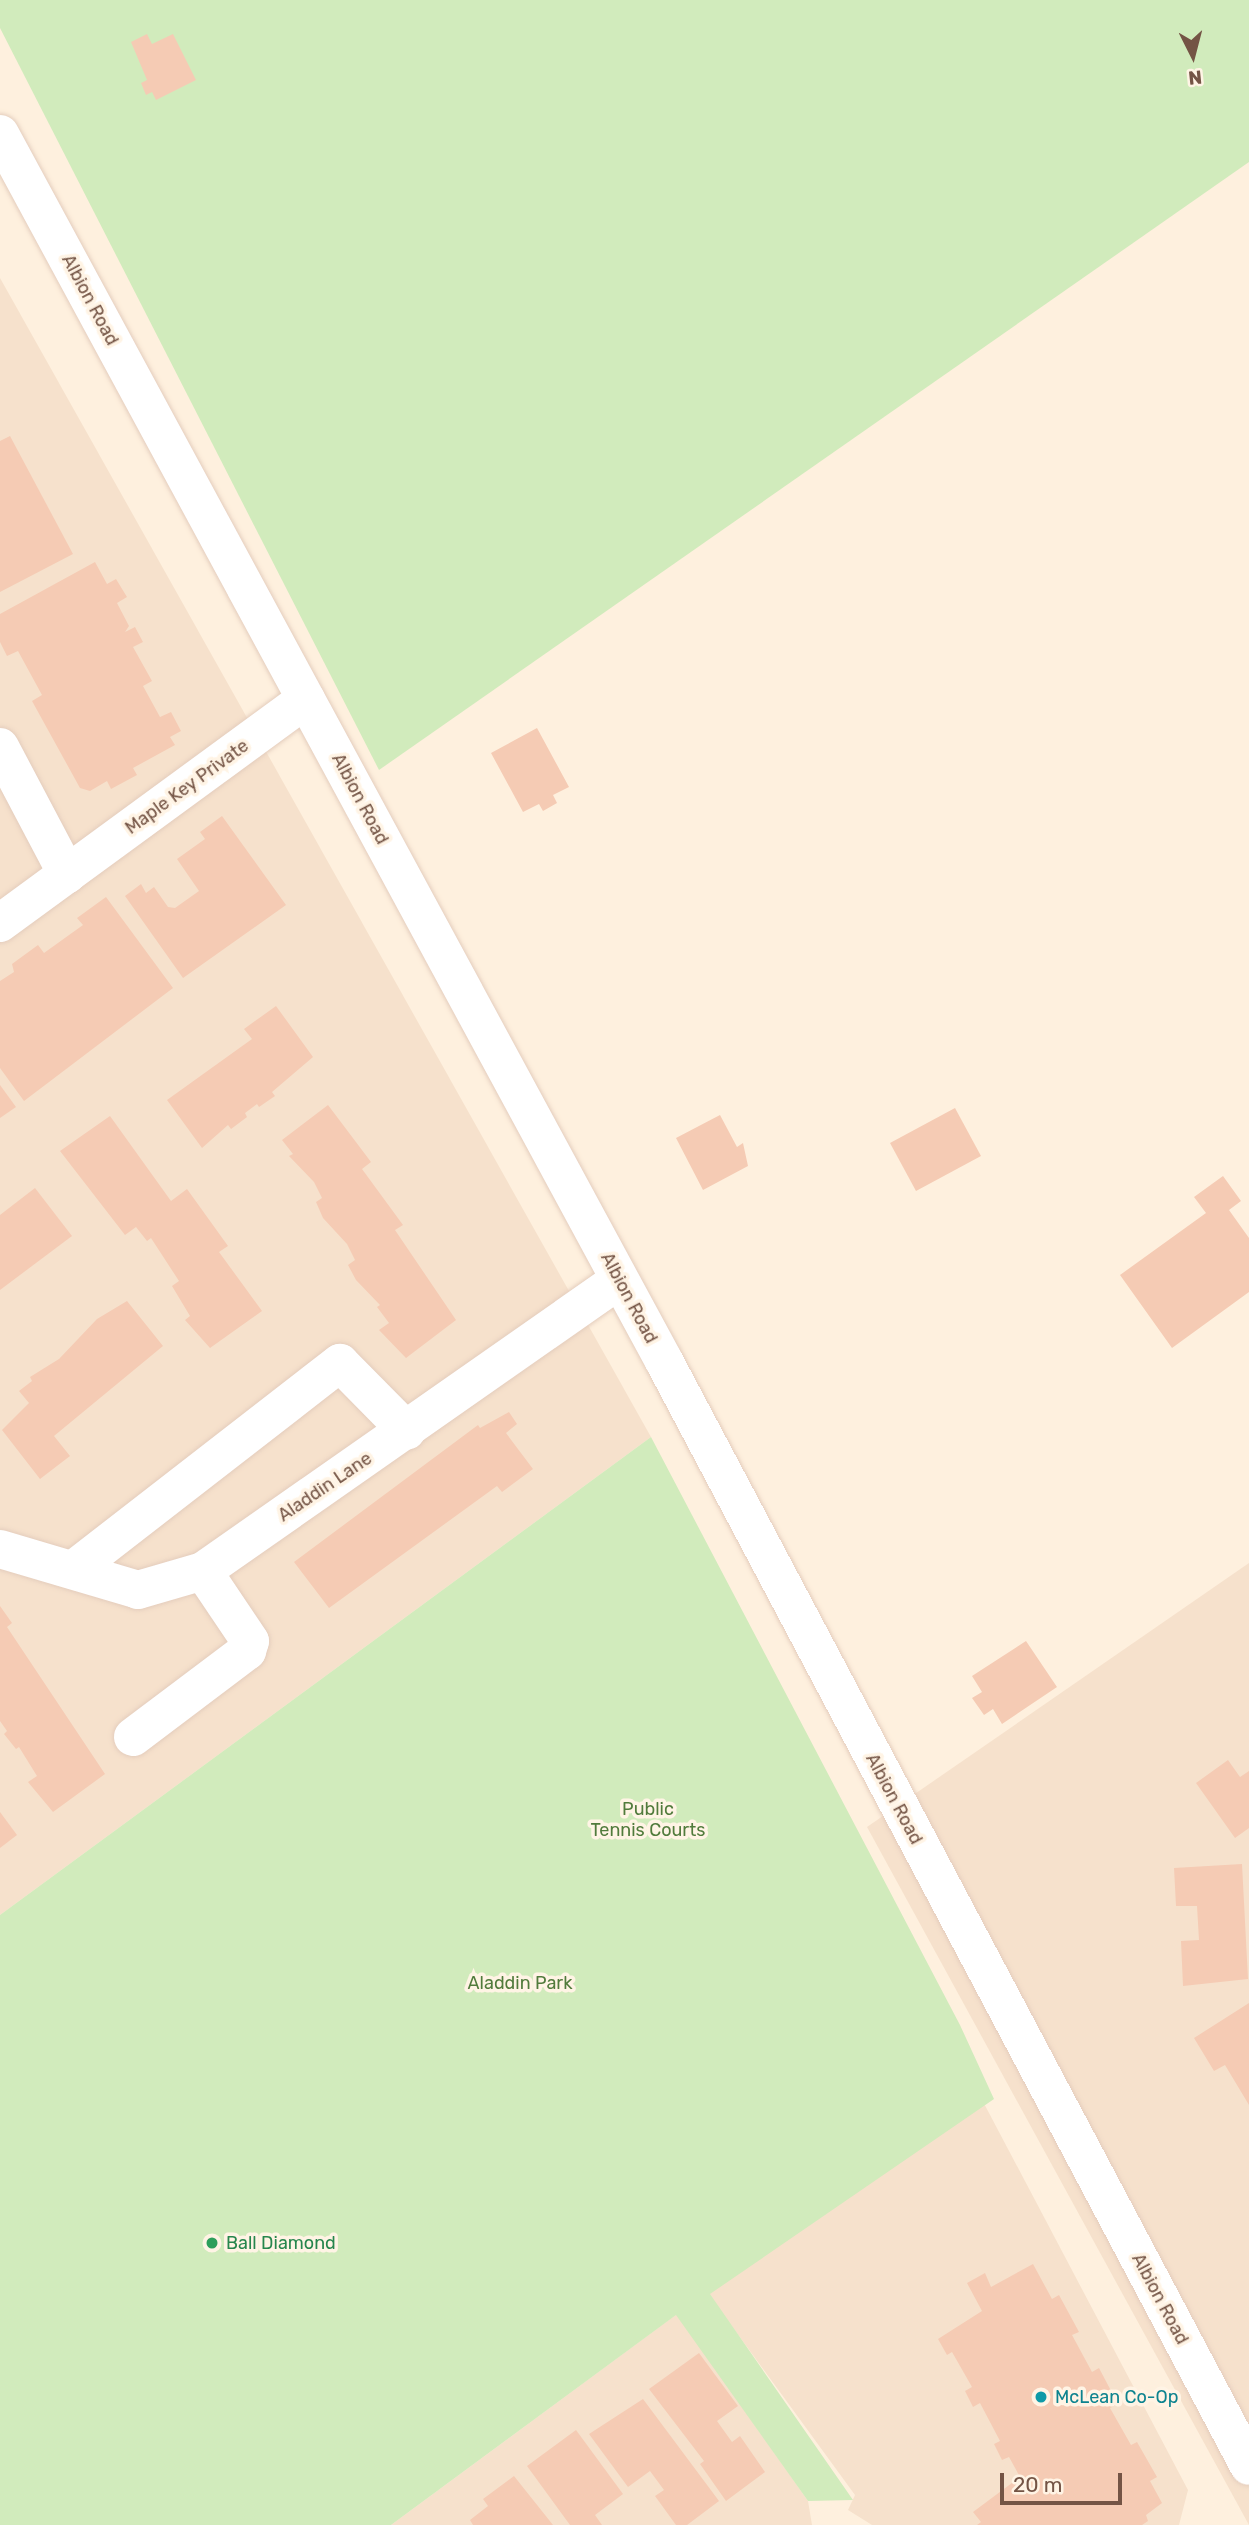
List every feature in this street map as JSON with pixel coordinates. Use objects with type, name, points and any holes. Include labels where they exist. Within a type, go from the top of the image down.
[{"type":"street","name":"Albion Road","points":[[0,134],[619,1280],[1249,2466]]},
{"type":"street","name":"Maple Key Private","points":[[0,923],[306,699]]},
{"type":"street","points":[[0,747],[67,874]]},
{"type":"street","name":"Aladdin Lane","points":[[0,1549],[138,1590],[203,1571],[407,1431],[619,1280]]},
{"type":"street","points":[[73,1570],[340,1363],[407,1431]]},
{"type":"street","points":[[133,1737],[247,1651],[250,1641],[203,1571]]},
{"type":"shaded area","points":[[0,278],[651,1437],[0,1915]]},
{"type":"shaded area","points":[[1249,1563],[1249,2525],[867,1827]]},
{"type":"shaded area","points":[[979,2094],[1188,2490],[1179,2525],[872,2525],[848,2510],[855,2495],[707,2292]]},
{"type":"shaded area","points":[[677,2314],[808,2501],[812,2525],[391,2525]]},
{"type":"green space","points":[[0,0],[1249,0],[1249,162],[379,770],[0,28]]},
{"type":"green space","name":"Aladdin Park","points":[[651,1437],[960,2025],[994,2099],[710,2294],[853,2500],[808,2501],[676,2315],[391,2525],[0,2525],[0,1915]]},
{"type":"building","points":[[147,34],[152,44],[173,34],[196,80],[156,100],[152,92],[146,95],[141,83],[147,80],[131,42]]},
{"type":"building","points":[[10,436],[73,554],[0,592],[0,441]]},
{"type":"building","points":[[95,562],[107,584],[116,579],[127,597],[117,603],[129,626],[125,632],[135,627],[143,642],[133,647],[152,681],[143,686],[160,717],[171,712],[181,731],[170,737],[175,745],[133,768],[137,775],[111,789],[107,781],[90,791],[80,788],[32,701],[42,695],[18,651],[7,656],[0,642],[0,614]]},
{"type":"building","points":[[537,728],[569,787],[553,795],[557,803],[543,811],[539,804],[523,812],[491,753]]},
{"type":"building","points":[[222,816],[286,905],[183,978],[125,896],[141,884],[146,893],[154,887],[168,907],[175,908],[199,891],[177,859],[205,839],[200,832]]},
{"type":"building","points":[[106,897],[173,988],[24,1101],[0,1068],[0,981],[14,972],[12,964],[38,945],[44,953],[83,925],[77,918]]},
{"type":"building","points":[[276,1006],[313,1057],[272,1092],[275,1096],[259,1107],[257,1104],[245,1113],[247,1117],[231,1129],[228,1125],[202,1148],[167,1100],[252,1039],[244,1029]]},
{"type":"building","points":[[0,1085],[16,1107],[0,1118]]},
{"type":"building","points":[[328,1105],[371,1162],[362,1169],[403,1225],[395,1230],[456,1320],[406,1358],[379,1330],[389,1323],[377,1307],[380,1305],[356,1280],[348,1265],[355,1260],[347,1244],[323,1218],[316,1202],[322,1198],[314,1182],[289,1156],[293,1154],[282,1140]]},
{"type":"building","points":[[955,1108],[981,1156],[916,1191],[890,1143]]},
{"type":"building","points":[[720,1115],[737,1147],[743,1143],[748,1166],[703,1190],[676,1138]]},
{"type":"building","points":[[110,1116],[171,1201],[187,1189],[228,1246],[219,1252],[262,1311],[210,1348],[185,1320],[190,1316],[172,1286],[179,1281],[151,1238],[147,1241],[136,1227],[125,1235],[60,1151]]},
{"type":"building","points":[[1223,1176],[1241,1201],[1229,1210],[1249,1238],[1249,1292],[1172,1348],[1120,1275],[1206,1213],[1194,1197]]},
{"type":"building","points":[[35,1188],[72,1236],[0,1290],[0,1215]]},
{"type":"building","points":[[127,1301],[163,1346],[54,1436],[70,1456],[40,1479],[2,1430],[29,1403],[19,1391],[32,1381],[30,1377],[59,1359],[97,1319]]},
{"type":"building","points":[[509,1412],[517,1424],[506,1433],[533,1469],[502,1492],[497,1486],[329,1608],[294,1562],[478,1425],[480,1428]]},
{"type":"building","points":[[0,1606],[12,1623],[7,1627],[105,1774],[53,1812],[28,1782],[37,1776],[19,1747],[16,1749],[4,1734],[7,1731],[0,1721]]},
{"type":"building","points":[[1026,1641],[1057,1687],[1002,1724],[993,1709],[984,1715],[972,1698],[982,1692],[972,1676]]},
{"type":"building","points":[[1228,1760],[1240,1777],[1249,1771],[1249,1828],[1235,1838],[1196,1783]]},
{"type":"building","points":[[0,1812],[17,1835],[0,1848]]},
{"type":"building","points":[[1242,1864],[1248,1979],[1183,1986],[1181,1941],[1199,1940],[1197,1906],[1176,1906],[1174,1868]]},
{"type":"building","points":[[1249,2003],[1249,2105],[1225,2065],[1214,2071],[1194,2038]]},
{"type":"building","name":"McLean Co-Op","points":[[1033,2264],[1052,2299],[1059,2295],[1079,2332],[1072,2335],[1092,2372],[1099,2368],[1118,2404],[1110,2408],[1131,2445],[1137,2442],[1157,2477],[1150,2481],[1162,2503],[1146,2515],[1148,2521],[1142,2525],[977,2525],[981,2522],[973,2512],[1020,2477],[1009,2457],[1002,2460],[994,2444],[1000,2441],[980,2403],[973,2407],[965,2391],[972,2387],[952,2352],[947,2355],[938,2339],[982,2311],[967,2283],[985,2273],[991,2287]]},
{"type":"building","points":[[699,2353],[738,2406],[717,2421],[732,2442],[740,2436],[765,2472],[726,2501],[700,2464],[704,2461],[649,2389]]},
{"type":"building","points":[[643,2399],[719,2501],[687,2525],[676,2525],[655,2496],[664,2490],[650,2471],[628,2487],[589,2434]]},
{"type":"building","points":[[576,2430],[623,2494],[595,2515],[602,2525],[570,2525],[527,2466]]},
{"type":"building","points":[[514,2476],[553,2525],[473,2525],[470,2520],[488,2506],[483,2499]]},
{"type":"place","name":"Ball Diamond","points":[[212,2243]]},
{"type":"place","name":"McLean Co-Op","points":[[1041,2397]]},
{"type":"park label","name":"Public Tennis Courts","points":[[648,1820]]}]
